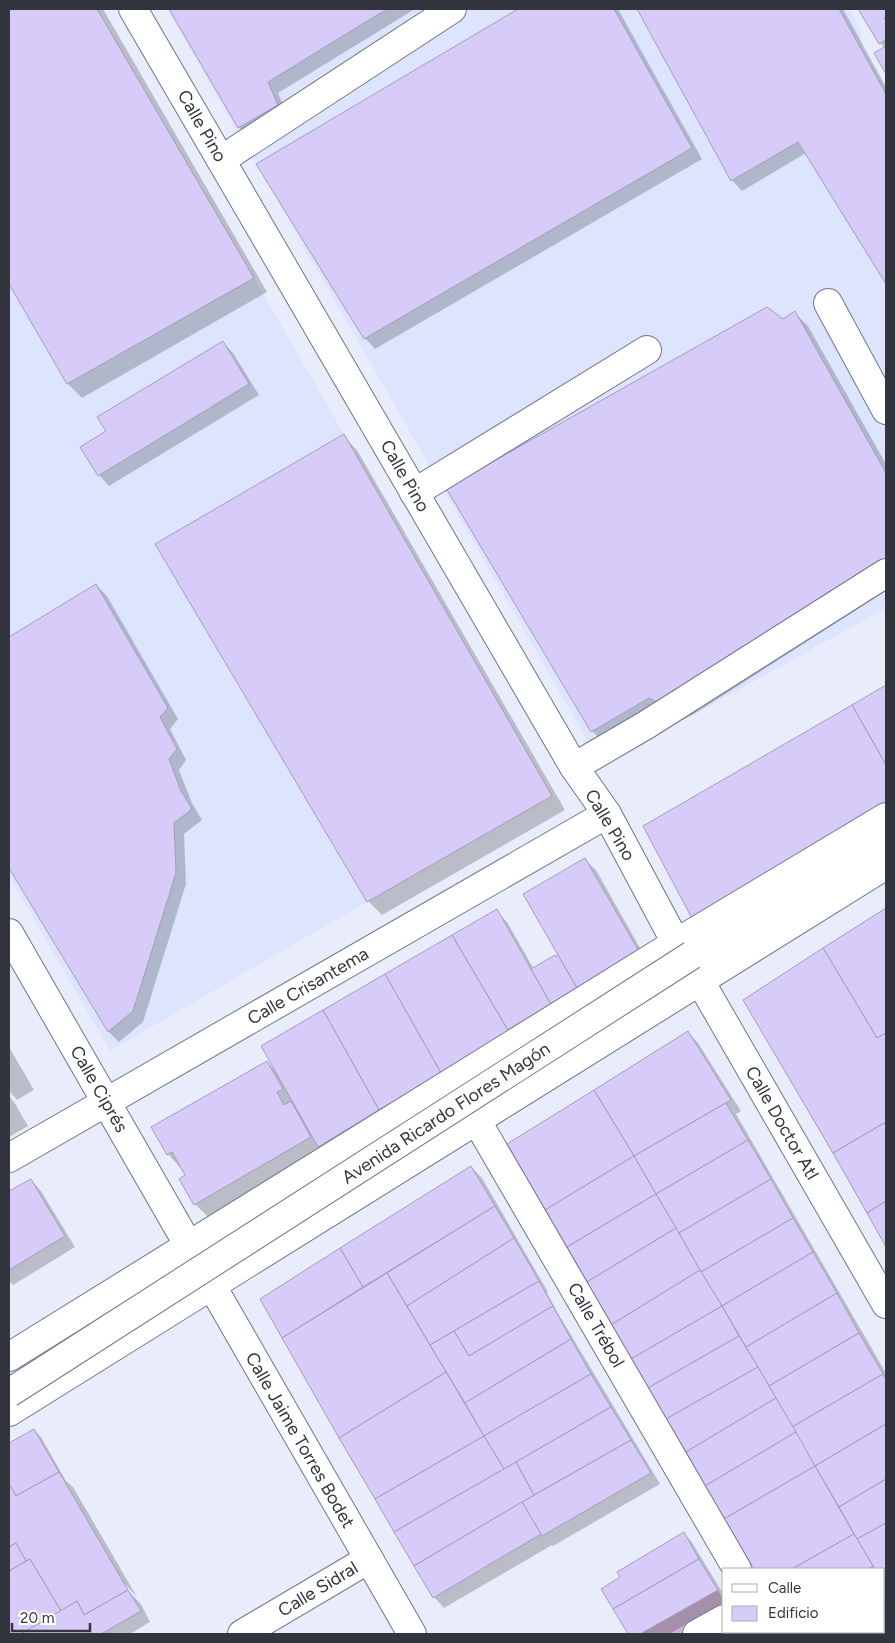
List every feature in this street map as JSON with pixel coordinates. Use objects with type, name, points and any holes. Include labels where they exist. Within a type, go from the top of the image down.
[{"type":"street","name":"Calle Pino","points":[[133,9],[574,767],[607,814],[676,943]]},
{"type":"street","points":[[221,160],[452,9]]},
{"type":"street","points":[[828,303],[886,410]]},
{"type":"street","points":[[414,493],[647,350]]},
{"type":"street","points":[[574,767],[646,725],[886,572]]},
{"type":"street","name":"Calle Crisantema","points":[[9,1158],[607,814]]},
{"type":"street","name":"Avenida Ricardo Flores Magón","points":[[9,1357],[676,943],[886,817]]},
{"type":"street","name":"Avenida Ricardo Flores Magón","points":[[9,1393],[692,955],[886,839]]},
{"type":"street","name":"Avenida Ricardo Flores Magón","points":[[9,1412],[886,864]]},
{"type":"street","name":"Calle Ciprés","points":[[9,933],[188,1246]]},
{"type":"street","name":"Calle Doctor Atl","points":[[676,943],[700,981],[886,1304]]},
{"type":"street","name":"Calle Trébol","points":[[454,1082],[736,1568]]},
{"type":"street","name":"Calle Jaime Torres Bodet","points":[[188,1246],[412,1634]]},
{"type":"street","name":"Calle Sidral","points":[[242,1634],[369,1559]]},
{"type":"street","points":[[697,1634],[722,1620]]},
{"type":"shaded area","points":[[167,9],[850,9],[861,31],[862,48],[886,88],[886,608],[602,766]]},
{"type":"shaded area","points":[[254,278],[344,434],[156,545],[367,902],[110,1051],[9,876],[9,284],[67,384]]},
{"type":"shaded area","points":[[718,1590],[722,1597],[722,1631],[716,1634],[640,1634]]},
{"type":"building","points":[[9,9],[97,9],[254,278],[67,384],[9,284]]},
{"type":"building","points":[[169,9],[387,9],[268,82],[278,105],[238,128]]},
{"type":"building","points":[[518,9],[614,9],[692,148],[364,339],[256,164]]},
{"type":"building","points":[[637,9],[839,9],[886,94],[886,284],[798,142],[731,181]]},
{"type":"building","points":[[858,9],[886,9],[886,16],[884,18],[886,21],[886,40],[879,44]]},
{"type":"building","points":[[886,46],[886,74],[874,53]]},
{"type":"building","points":[[767,307],[783,319],[795,311],[886,473],[886,569],[667,707],[649,698],[591,732],[446,488]]},
{"type":"building","points":[[223,341],[249,384],[98,476],[80,447],[106,431],[97,417]]},
{"type":"building","points":[[344,434],[552,796],[367,902],[155,544]]},
{"type":"building","points":[[96,584],[168,708],[160,717],[177,749],[169,759],[181,791],[192,809],[174,823],[176,873],[133,1011],[108,1032],[9,868],[9,637]]},
{"type":"building","points":[[886,685],[886,765],[852,705]]},
{"type":"building","points":[[852,705],[886,765],[886,809],[695,924],[643,826]]},
{"type":"building","points":[[585,858],[640,953],[578,990],[523,894]]},
{"type":"building","points":[[886,908],[886,1033],[877,1038],[823,948]]},
{"type":"building","points":[[497,909],[552,1006],[509,1032],[452,935]]},
{"type":"building","points":[[452,935],[509,1032],[441,1073],[385,974]]},
{"type":"building","points":[[823,948],[877,1038],[886,1033],[886,1122],[833,1153],[743,1000]]},
{"type":"building","points":[[555,955],[556,957],[558,955],[578,990],[552,1006],[531,969]]},
{"type":"building","points":[[385,974],[441,1073],[379,1110],[323,1010]]},
{"type":"building","points":[[323,1010],[379,1110],[318,1147],[261,1046]]},
{"type":"building","points":[[688,1031],[731,1100],[634,1156],[594,1090]]},
{"type":"building","points":[[267,1061],[283,1089],[277,1092],[284,1105],[291,1101],[311,1137],[194,1205],[179,1179],[185,1175],[172,1152],[167,1155],[151,1127]]},
{"type":"building","points":[[594,1090],[634,1156],[545,1210],[507,1144]]},
{"type":"building","points":[[726,1103],[748,1140],[656,1194],[634,1156]]},
{"type":"building","points":[[886,1122],[886,1201],[867,1213],[833,1153]]},
{"type":"building","points":[[748,1140],[771,1179],[679,1233],[656,1194]]},
{"type":"building","points":[[634,1156],[656,1194],[567,1247],[545,1210]]},
{"type":"building","points":[[471,1166],[495,1206],[363,1287],[340,1248]]},
{"type":"building","points":[[31,1179],[65,1236],[9,1270],[9,1191]]},
{"type":"building","points":[[771,1179],[793,1218],[701,1272],[679,1233]]},
{"type":"building","points":[[656,1194],[676,1228],[587,1282],[567,1247]]},
{"type":"building","points":[[886,1201],[886,1247],[867,1213]]},
{"type":"building","points":[[495,1206],[514,1238],[407,1306],[387,1273]]},
{"type":"building","points":[[793,1218],[813,1252],[722,1306],[701,1272]]},
{"type":"building","points":[[676,1228],[700,1270],[611,1325],[587,1282]]},
{"type":"building","points":[[514,1238],[539,1281],[430,1345],[407,1306]]},
{"type":"building","points":[[340,1248],[363,1287],[282,1338],[260,1299]]},
{"type":"building","points":[[813,1252],[837,1293],[746,1347],[722,1306]]},
{"type":"building","points":[[700,1270],[722,1306],[631,1359],[611,1325]]},
{"type":"building","points":[[387,1273],[446,1372],[339,1438],[282,1338]]},
{"type":"building","points":[[539,1281],[553,1306],[469,1356],[454,1331]]},
{"type":"building","points":[[837,1293],[859,1333],[769,1386],[746,1347]]},
{"type":"building","points":[[553,1306],[571,1339],[465,1403],[430,1345],[454,1331],[469,1356]]},
{"type":"building","points":[[722,1306],[739,1336],[648,1388],[631,1359]]},
{"type":"building","points":[[859,1333],[883,1374],[792,1427],[769,1386]]},
{"type":"building","points":[[739,1336],[758,1367],[666,1419],[648,1388]]},
{"type":"building","points":[[571,1339],[591,1374],[484,1436],[465,1403]]},
{"type":"building","points":[[758,1367],[776,1398],[686,1452],[666,1419]]},
{"type":"building","points":[[446,1372],[484,1436],[375,1499],[339,1438]]},
{"type":"building","points":[[591,1374],[611,1407],[504,1469],[484,1436]]},
{"type":"building","points":[[883,1374],[886,1379],[886,1424],[815,1466],[792,1427]]},
{"type":"building","points":[[776,1398],[796,1432],[705,1486],[686,1452]]},
{"type":"building","points":[[611,1407],[631,1440],[534,1495],[516,1462]]},
{"type":"building","points":[[886,1424],[886,1479],[839,1507],[815,1466]]},
{"type":"building","points":[[34,1429],[59,1472],[16,1496],[9,1484],[9,1443]]},
{"type":"building","points":[[796,1432],[815,1466],[724,1519],[705,1486]]},
{"type":"building","points":[[484,1436],[504,1469],[394,1532],[375,1499]]},
{"type":"building","points":[[631,1440],[651,1473],[542,1536],[522,1502]]},
{"type":"building","points":[[516,1462],[534,1495],[414,1566],[394,1532]]},
{"type":"building","points":[[815,1466],[854,1534],[794,1568],[753,1568],[724,1519]]},
{"type":"building","points":[[59,1472],[128,1590],[84,1615],[77,1601],[61,1611],[30,1559],[26,1561],[16,1543],[9,1547],[9,1484],[16,1496]]},
{"type":"building","points":[[886,1479],[886,1523],[857,1539],[839,1507]]},
{"type":"building","points":[[522,1502],[541,1534],[433,1598],[414,1566]]},
{"type":"building","points":[[886,1523],[886,1568],[874,1568],[857,1539]]},
{"type":"building","points":[[684,1532],[699,1559],[613,1609],[601,1589],[620,1577],[617,1572]]},
{"type":"building","points":[[854,1534],[873,1566],[869,1568],[794,1568]]},
{"type":"building","points":[[16,1543],[26,1561],[9,1571],[9,1547]]},
{"type":"building","points":[[30,1559],[61,1611],[21,1634],[9,1634],[9,1571]]},
{"type":"building","points":[[699,1559],[718,1590],[640,1634],[628,1634],[613,1609]]},
{"type":"building","points":[[128,1590],[141,1611],[101,1634],[21,1634],[77,1601],[84,1615]]},
{"type":"building","points":[[885,1605],[886,1634],[833,1634],[885,1633]]},
{"type":"building","points":[[790,1633],[836,1633],[833,1634]]}]
